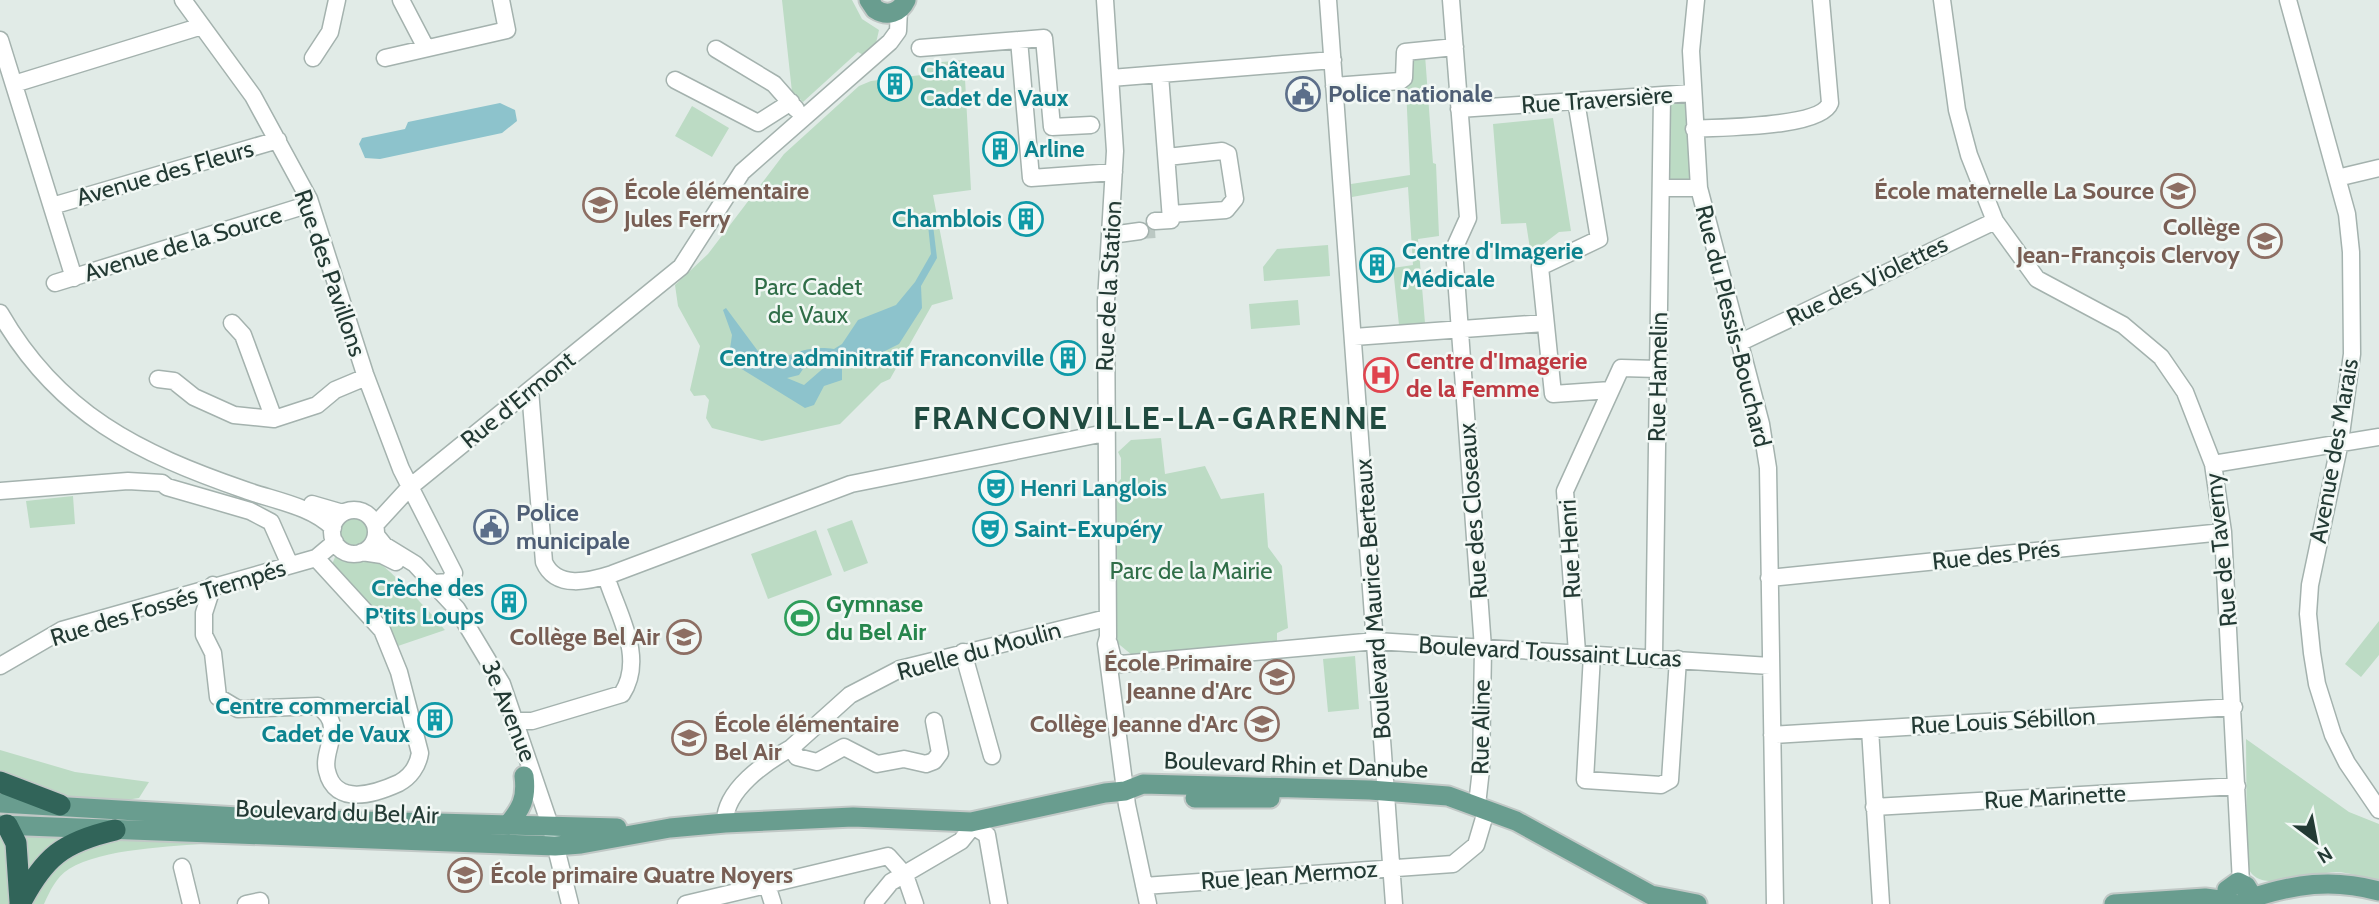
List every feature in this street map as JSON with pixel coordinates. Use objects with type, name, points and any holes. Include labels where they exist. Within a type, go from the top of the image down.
[{"type":"highway","points":[[0,782],[60,806]]},
{"type":"highway","points":[[2,821],[16,843],[20,904]]},
{"type":"highway","points":[[20,904],[37,871],[54,854],[78,841],[115,830]]},
{"type":"main road","points":[[507,826],[522,807],[526,790],[524,776]]},
{"type":"main road","name":"Boulevard Rhin et Danube","points":[[1125,791],[1143,784],[1388,795],[1480,812],[1543,835],[1651,895],[1697,904]]},
{"type":"main road","name":"Boulevard du Bel Air","points":[[2,821],[115,830],[548,837],[725,823],[853,817],[972,824],[1105,793],[1125,791]]},
{"type":"main road","name":"Boulevard du Bel Air","points":[[0,803],[256,818],[507,826],[548,837]]},
{"type":"main road","name":"Boulevard Rhin et Danube","points":[[1480,812],[1627,897],[1649,904]]},
{"type":"main road","points":[[2114,904],[2205,898],[2238,891],[2272,891],[2341,882],[2379,891]]},
{"type":"street","name":"Rue des Pavillons","points":[[183,0],[253,96],[310,204],[366,376],[410,486],[454,573],[449,582],[434,583]]},
{"type":"street","points":[[313,58],[330,32],[337,0]]},
{"type":"street","points":[[401,0],[426,48]]},
{"type":"street","points":[[385,58],[507,30],[501,0]]},
{"type":"street","name":"Rue de la Station","points":[[1105,0],[1114,173],[1106,301],[1108,637],[1105,644],[1125,791],[1148,904]]},
{"type":"street","name":"Boulevard Maurice Berteaux","points":[[1328,0],[1394,904]]},
{"type":"street","name":"Rue des Closeaux","points":[[1451,0],[1468,218],[1454,249],[1483,648]]},
{"type":"street","name":"Rue du Plessis-Bouchard","points":[[1696,0],[1691,51],[1699,188],[1761,424],[1768,468],[1774,904]]},
{"type":"street","points":[[1694,130],[1807,120],[1826,111],[1830,103],[1821,0]]},
{"type":"street","name":"Rue de Taverny","points":[[1942,0],[1954,95],[1976,173],[1995,221],[2025,267],[2123,325],[2161,357],[2185,391],[2213,464],[2223,531],[2234,707],[2238,891]]},
{"type":"street","name":"Avenue des Marais","points":[[2288,0],[2349,225],[2353,317],[2350,380],[2309,598],[2311,643],[2317,684],[2330,727],[2347,763],[2379,810]]},
{"type":"street","name":"Rue d'Ermont","points":[[376,530],[410,486],[625,311],[646,285],[699,239],[718,213],[736,179],[880,51],[898,31],[895,4]]},
{"type":"street","points":[[14,84],[202,26]]},
{"type":"street","points":[[920,48],[1044,38],[1052,128]]},
{"type":"street","points":[[0,40],[74,278]]},
{"type":"street","points":[[1019,40],[1031,178],[1114,173]]},
{"type":"street","points":[[1334,86],[1404,78],[1405,52],[1455,47]]},
{"type":"street","points":[[716,48],[774,84],[804,119]]},
{"type":"street","points":[[1111,78],[1333,60]]},
{"type":"street","points":[[1160,75],[1171,217]]},
{"type":"street","points":[[675,80],[758,124],[791,102]]},
{"type":"street","name":"Rue Traversière","points":[[1460,109],[1692,93]]},
{"type":"street","name":"Rue Hamelin","points":[[1654,657],[1663,188],[1662,96]]},
{"type":"street","points":[[1576,101],[1599,239],[1540,268],[1553,394],[1611,390]]},
{"type":"street","points":[[1027,131],[1091,125]]},
{"type":"street","name":"Avenue des Fleurs","points":[[52,206],[278,140]]},
{"type":"street","points":[[1112,229],[1147,226],[1171,217],[1226,210],[1235,199],[1228,154],[1222,151],[1198,152],[1167,157]]},
{"type":"street","points":[[2337,178],[2379,168]]},
{"type":"street","points":[[1663,188],[1699,188]]},
{"type":"street","name":"Avenue de la Source","points":[[55,284],[310,204]]},
{"type":"street","name":"Rue des Violettes","points":[[1739,343],[1995,221]]},
{"type":"street","points":[[0,313],[36,367],[72,404],[122,440],[181,466],[314,515],[346,552],[362,552],[371,546],[376,530],[369,516],[181,466]]},
{"type":"street","points":[[232,323],[243,335],[274,419]]},
{"type":"street","points":[[1354,337],[1545,323]]},
{"type":"street","name":"Rue Henri","points":[[1658,369],[1620,368],[1565,491],[1584,653],[1585,780],[1661,785],[1670,780],[1678,659]]},
{"type":"street","points":[[158,379],[174,381],[194,397],[234,415],[274,419],[317,405],[335,390],[366,376]]},
{"type":"street","points":[[530,390],[545,567],[576,583],[606,576],[859,482],[1105,433]]},
{"type":"street","points":[[2213,464],[2379,437]]},
{"type":"street","points":[[0,491],[128,481],[162,482],[167,487],[250,511],[271,522],[290,565]]},
{"type":"street","name":"Rue d'Ermont","points":[[351,512],[410,486]]},
{"type":"street","points":[[334,535],[351,512]]},
{"type":"street","name":"3e Avenue","points":[[376,530],[434,583],[476,636],[502,684],[516,721],[548,837]]},
{"type":"street","name":"Rue des Prés","points":[[1769,578],[2223,531]]},
{"type":"street","name":"Rue des Fossés Trempés","points":[[0,666],[62,631],[213,585],[316,558],[334,535]]},
{"type":"street","name":"3e Avenue","points":[[362,552],[382,555],[401,565],[432,592],[461,628],[497,698],[548,837]]},
{"type":"street","points":[[213,585],[204,613],[204,635],[213,653],[218,697],[238,709],[318,706],[325,712],[332,728],[326,761],[327,772],[333,783],[340,792],[373,793],[407,778],[419,763],[420,753],[399,672],[382,630],[316,558]]},
{"type":"street","points":[[516,721],[532,721],[622,694],[633,653],[606,576]]},
{"type":"street","name":"Ruelle du Moulin","points":[[725,823],[724,813],[754,769],[791,748],[850,695],[873,681],[900,669],[963,652],[1107,618]]},
{"type":"street","points":[[1108,637],[1113,659],[1121,664],[1115,670],[1111,684]]},
{"type":"street","name":"Boulevard Toussaint Lucas","points":[[1121,664],[1376,641],[1770,666]]},
{"type":"street","name":"Rue Aline","points":[[1392,868],[1453,863],[1476,845],[1480,812],[1483,648]]},
{"type":"street","points":[[963,652],[992,756]]},
{"type":"street","name":"Rue Louis Sébillon","points":[[1772,734],[2234,707]]},
{"type":"street","points":[[791,748],[797,757],[817,762],[844,747],[877,764],[904,759],[926,764],[934,761],[940,753],[934,721]]},
{"type":"street","points":[[1870,729],[1881,904]]},
{"type":"street","name":"Rue Marinette","points":[[1874,807],[2237,786]]},
{"type":"street","points":[[873,904],[891,883],[961,841],[972,824],[987,835],[999,904]]},
{"type":"street","points":[[548,837],[559,904]]},
{"type":"street","points":[[548,837],[570,904]]},
{"type":"street","points":[[686,904],[888,856],[905,875],[915,904]]},
{"type":"street","points":[[182,867],[191,904]]},
{"type":"street","name":"Rue Jean Mermoz","points":[[1144,886],[1392,868]]},
{"type":"street","points":[[768,885],[773,904]]},
{"type":"street","points":[[246,904],[260,901],[260,904]]},
{"type":"green space","points":[[782,0],[852,0],[862,19],[879,30],[876,43],[865,56],[858,52],[803,102],[792,92]]},
{"type":"green space","points":[[1425,55],[1433,163],[1436,164],[1439,236],[1418,239],[1425,323],[1399,325],[1393,268],[1413,265],[1408,187],[1352,197],[1351,184],[1410,175],[1406,88],[1410,82],[1411,62]]},
{"type":"green space","name":"Parc Cadet de Vaux","points":[[964,60],[971,190],[933,195],[953,299],[932,305],[890,379],[881,383],[840,424],[762,441],[712,428],[706,418],[709,400],[705,395],[694,396],[690,390],[700,346],[678,306],[675,285],[708,254],[784,154],[859,86],[871,81],[921,75],[920,64]]},
{"type":"green space","points":[[1671,99],[1687,101],[1692,179],[1689,183],[1668,184],[1667,103]]},
{"type":"green space","points":[[692,106],[729,128],[712,157],[675,136]]},
{"type":"green space","points":[[1553,118],[1571,231],[1559,232],[1542,245],[1545,259],[1531,255],[1526,223],[1501,224],[1493,124]]},
{"type":"green space","points":[[1328,245],[1330,276],[1264,281],[1263,267],[1277,249]]},
{"type":"green space","points":[[1298,300],[1300,325],[1251,329],[1249,304]]},
{"type":"green space","name":"Parc de la Mairie","points":[[1161,438],[1165,474],[1205,466],[1221,499],[1264,493],[1268,547],[1282,566],[1288,628],[1277,633],[1277,642],[1132,655],[1115,641],[1110,490],[1121,479],[1121,458],[1118,452],[1131,440]]},
{"type":"green space","points":[[73,496],[75,524],[30,528],[26,501]]},
{"type":"green space","points":[[355,517],[361,518],[369,526],[369,538],[361,546],[355,547],[349,546],[341,538],[340,532],[341,526],[349,518]]},
{"type":"green space","points":[[852,520],[868,563],[844,572],[827,529]]},
{"type":"green space","points":[[816,530],[832,575],[768,599],[751,554]]},
{"type":"green space","points":[[335,557],[370,559],[380,563],[445,630],[395,647],[375,613],[331,567]]},
{"type":"green space","points":[[2379,621],[2379,655],[2361,677],[2345,664]]},
{"type":"green space","points":[[1355,656],[1359,709],[1328,712],[1323,659]]},
{"type":"green space","points":[[2246,739],[2349,812],[2379,824],[2379,882],[2341,872],[2285,881],[2260,879],[2252,873],[2247,863]]},
{"type":"green space","points":[[0,750],[75,772],[149,782],[139,798],[103,801],[51,794],[0,777]]},
{"type":"green space","points":[[0,833],[11,857],[11,904],[0,904]]},
{"type":"green space","points":[[20,833],[72,836],[26,879]]},
{"type":"green space","points":[[111,837],[213,840],[212,843],[118,853],[83,862],[60,876],[44,904],[31,904],[43,878],[52,868],[73,854]]},
{"type":"water","points":[[500,103],[515,110],[517,121],[502,133],[380,159],[365,158],[359,144],[362,138],[405,129],[408,122]]},
{"type":"water","points":[[928,225],[933,225],[937,258],[921,286],[922,308],[899,344],[877,355],[852,353],[842,359],[842,380],[824,386],[814,405],[805,408],[740,368],[730,349],[732,335],[723,310],[726,308],[766,362],[815,348],[834,349],[842,344],[858,320],[896,305],[915,282],[931,254]],"holes":[[[825,362],[827,365],[804,385],[787,378],[799,375],[803,369]]]},
{"type":"tunnel","points":[[1140,231],[1155,230]]},
{"type":"place","name":"Château Cadet de Vaux","points":[[895,84]]},
{"type":"place","name":"Police nationale","points":[[1303,94]]},
{"type":"place","name":"Arline","points":[[1000,149]]},
{"type":"place","name":"École maternelle La Source","points":[[2178,191]]},
{"type":"place","name":"École élémentaire Jules Ferry","points":[[600,205]]},
{"type":"place","name":"Chamblois","points":[[1026,219]]},
{"type":"place","name":"Collège Jean-François Clervoy","points":[[2265,241]]},
{"type":"place","name":"Centre d'Imagerie Médicale","points":[[1377,265]]},
{"type":"place","name":"Centre adminitratif Franconville","points":[[1068,358]]},
{"type":"place","name":"Centre d'Imagerie de la Femme","points":[[1381,375]]},
{"type":"place","name":"Henri Langlois","points":[[996,488]]},
{"type":"place","name":"Police municipale","points":[[491,527]]},
{"type":"place","name":"Saint-Exupéry","points":[[990,529]]},
{"type":"place","name":"Crèche des P'tits Loups","points":[[509,602]]},
{"type":"place","name":"Gymnase du Bel Air","points":[[802,618]]},
{"type":"place","name":"Collège Bel Air","points":[[684,637]]},
{"type":"place","name":"École Primaire Jeanne d'Arc","points":[[1277,677]]},
{"type":"place","name":"Centre commercial Cadet de Vaux","points":[[435,720]]},
{"type":"place","name":"Collège Jeanne d'Arc","points":[[1262,724]]},
{"type":"place","name":"École élémentaire Bel Air","points":[[689,738]]},
{"type":"place","name":"École primaire Quatre Noyers","points":[[465,875]]},
{"type":"district","name":"FRANCONVILLE-LA-GARENNE","points":[[1151,418]]}]
